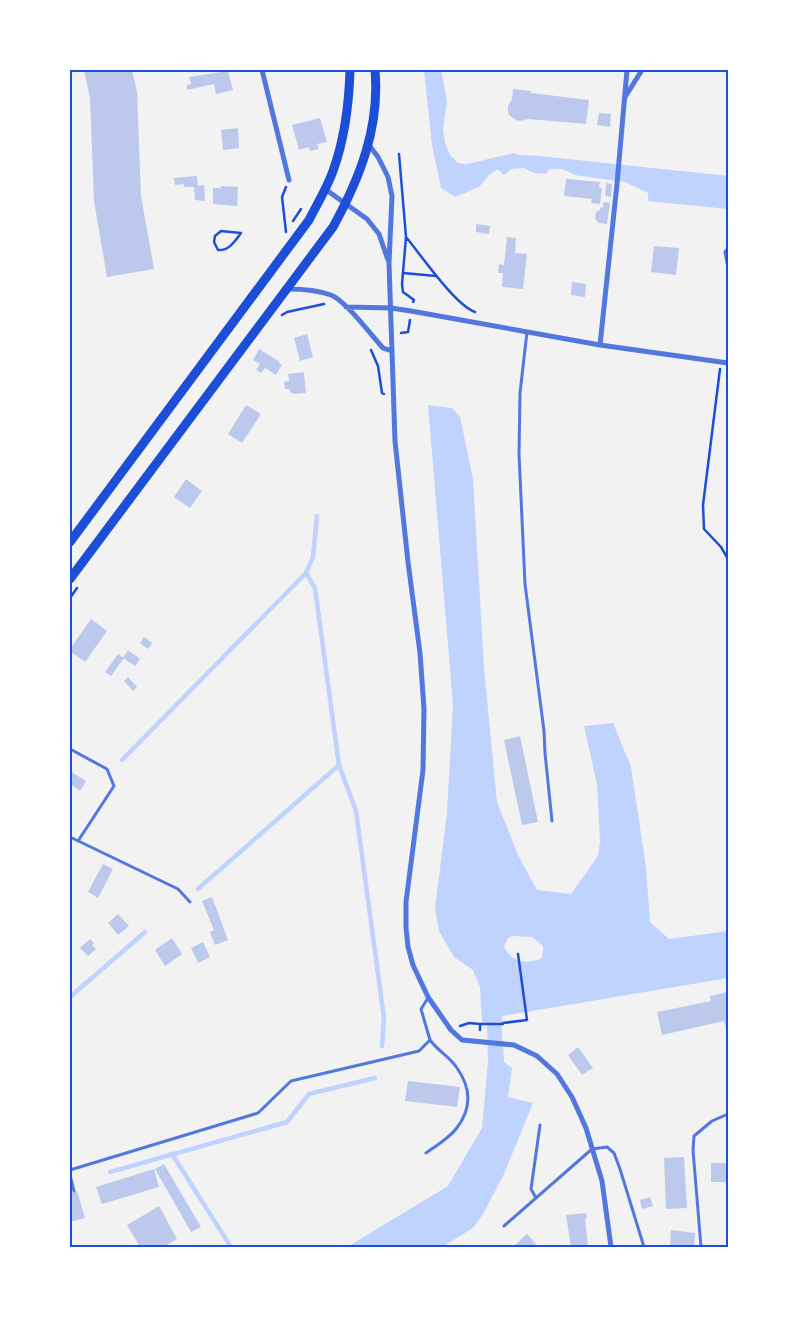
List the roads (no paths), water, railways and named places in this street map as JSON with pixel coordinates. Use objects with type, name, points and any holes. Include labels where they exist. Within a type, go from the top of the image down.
[{"type":"main road","points":[[70,542],[309,220],[333,171],[348,108],[350,70]]},
{"type":"main road","points":[[70,579],[333,227],[361,170],[369,145],[374,108],[375,70]]},
{"type":"street","points":[[262,70],[289,180]]},
{"type":"street","points":[[600,346],[627,70]]},
{"type":"street","points":[[624,99],[642,70]]},
{"type":"street","points":[[369,145],[378,157],[388,177],[392,196],[389,263],[395,441],[420,653],[424,709],[423,770],[406,902],[408,947],[413,965],[428,997],[452,1030],[462,1040],[514,1045],[537,1056],[557,1074],[574,1102],[586,1128],[602,1181],[611,1247]]},
{"type":"street","points":[[325,189],[367,218],[379,234],[389,263]]},
{"type":"street","points":[[288,289],[312,290],[333,296],[346,307],[384,348],[392,350]]},
{"type":"street","points":[[346,307],[391,308],[600,346],[728,364]]},
{"type":"lane","points":[[728,248],[725,252],[728,268]]},
{"type":"lane","points":[[527,332],[520,393],[519,454],[525,575],[544,731],[544,753],[552,821]]},
{"type":"lane","points":[[70,748],[107,769],[114,786],[78,841]]},
{"type":"lane","points":[[70,837],[178,889],[190,902]]},
{"type":"lane","points":[[426,1153],[456,1130],[467,1111],[466,1083],[456,1066],[435,1048],[430,1040],[421,1009],[428,997]]},
{"type":"lane","points":[[70,1170],[258,1113],[291,1080],[419,1050],[430,1040]]},
{"type":"lane","points":[[701,1247],[692,1150],[694,1136],[712,1121],[728,1114]]},
{"type":"lane","points":[[536,1198],[531,1189],[540,1125]]},
{"type":"lane","points":[[504,1226],[592,1149],[607,1147],[614,1154],[644,1247]]},
{"type":"lane","points":[[70,1175],[74,1192]]},
{"type":"water","points":[[424,70],[441,70],[447,101],[443,130],[445,143],[450,155],[458,163],[467,164],[514,153],[728,176],[728,209],[648,201],[648,193],[625,182],[575,175],[562,169],[549,169],[546,174],[534,173],[524,168],[511,169],[504,175],[498,169],[489,175],[479,187],[455,197],[441,188],[432,145]]},
{"type":"water","points":[[428,405],[452,408],[460,417],[473,479],[484,668],[497,802],[518,855],[537,890],[571,894],[598,856],[600,841],[597,784],[584,726],[613,723],[631,767],[646,868],[650,922],[669,939],[728,931],[728,978],[502,1016],[504,1062],[512,1068],[508,1097],[533,1103],[504,1174],[483,1214],[473,1228],[442,1247],[347,1247],[448,1186],[482,1128],[488,1062],[487,1024],[482,1023],[480,987],[473,970],[454,957],[439,931],[435,908],[447,813],[453,705]],"holes":[[[512,936],[532,937],[543,946],[541,959],[519,961],[511,956],[504,946],[508,938]]]},
{"type":"waterway","points":[[317,516],[313,557],[306,573],[315,588],[339,765],[356,811],[384,1018],[382,1046]]},
{"type":"waterway","points":[[122,760],[306,573]]},
{"type":"waterway","points":[[198,889],[339,765]]},
{"type":"waterway","points":[[70,997],[145,932]]},
{"type":"waterway","points":[[110,1172],[287,1122],[309,1094],[375,1078]]},
{"type":"waterway","points":[[172,1154],[231,1247]]}]
